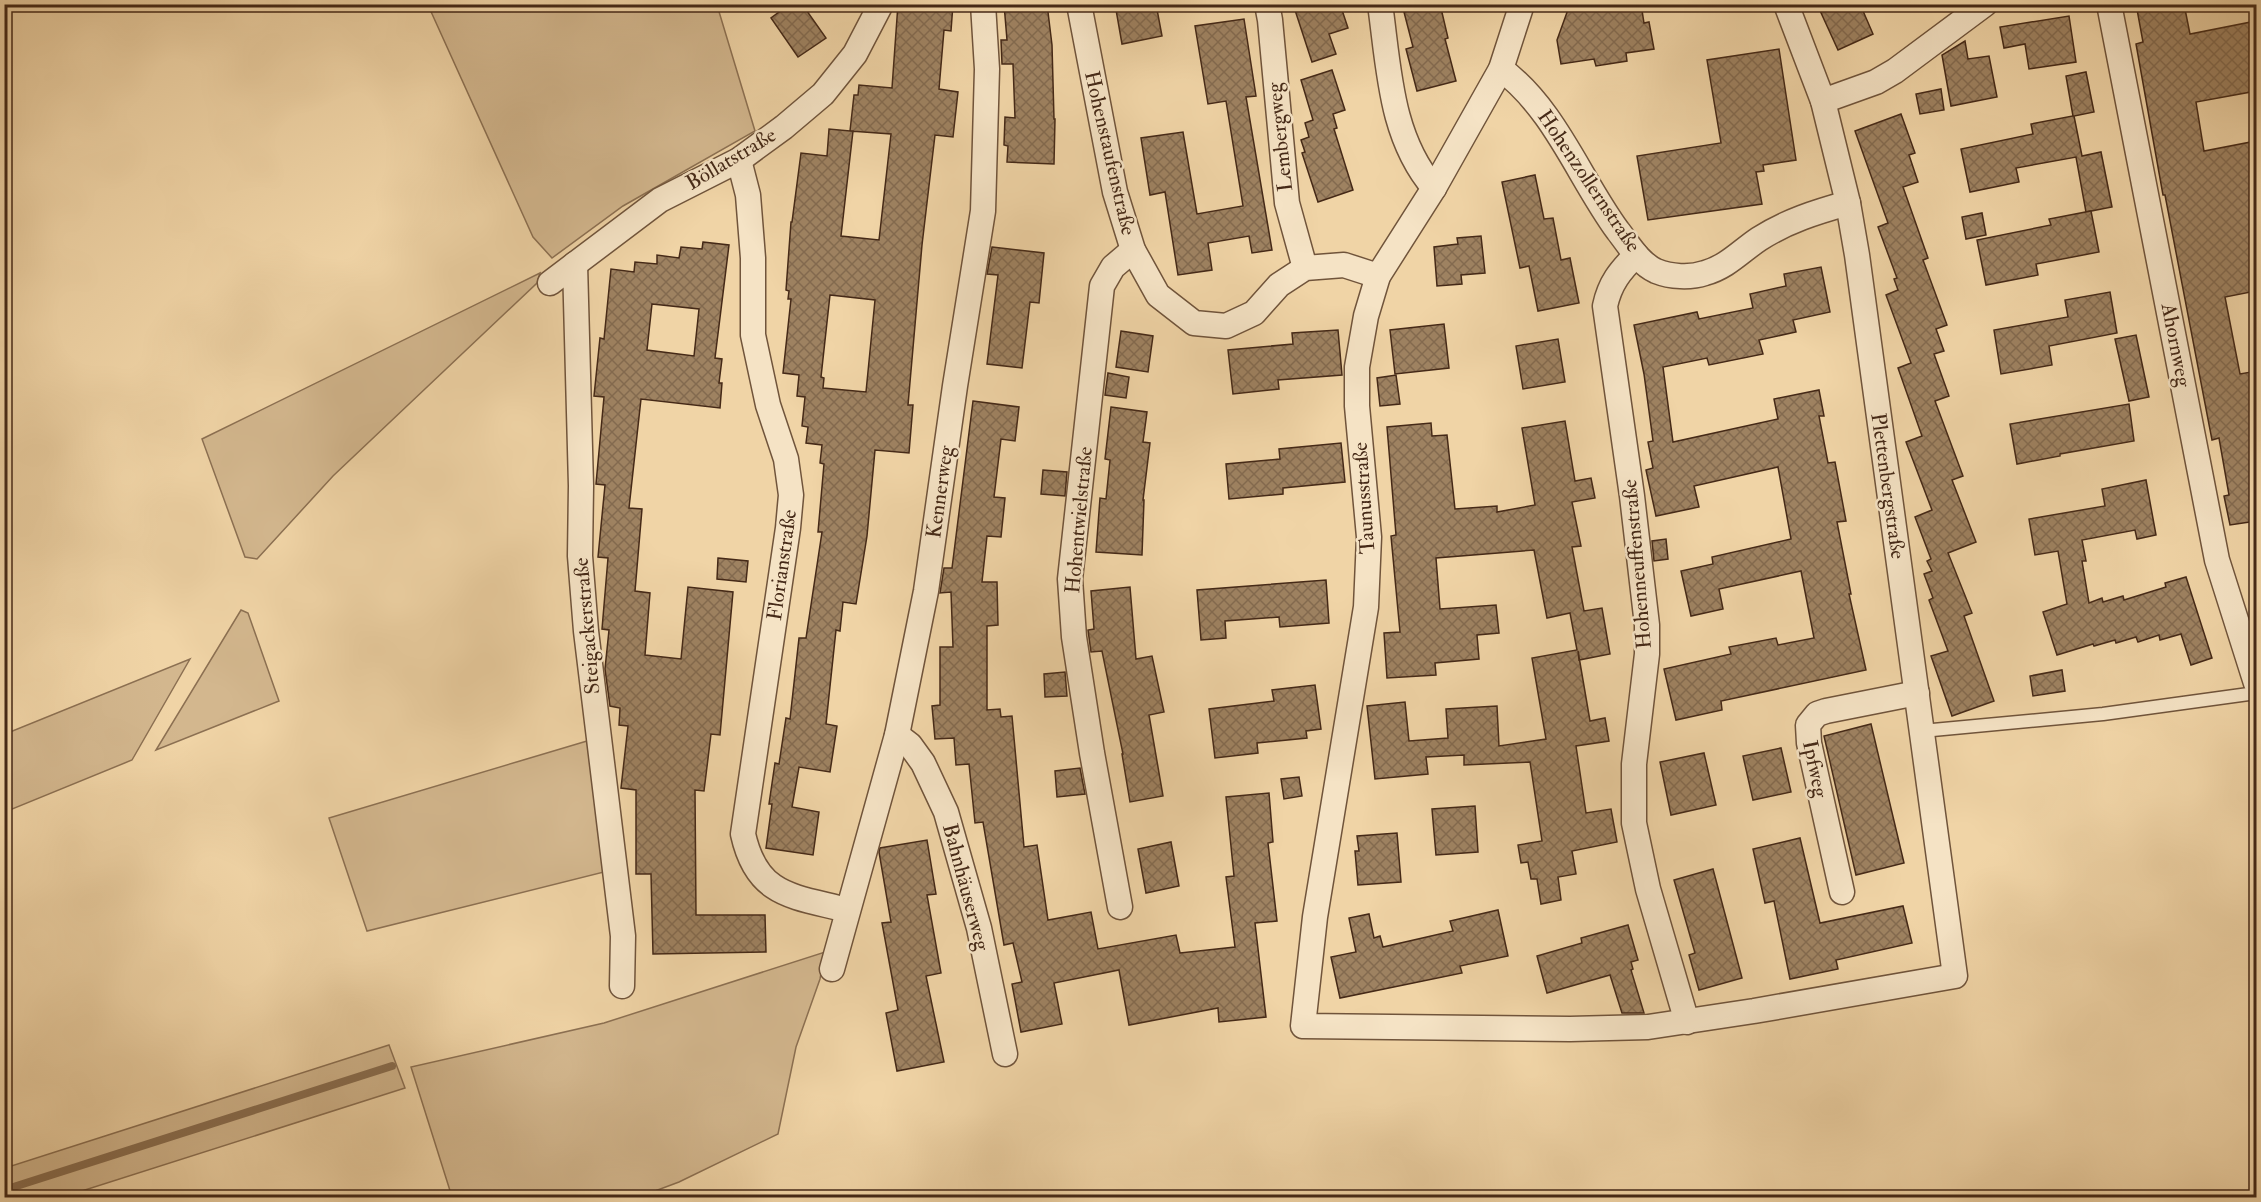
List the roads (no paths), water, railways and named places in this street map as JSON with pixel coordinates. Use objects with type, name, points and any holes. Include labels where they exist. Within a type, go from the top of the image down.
[{"type":"street","name":"Böllatstraße","points":[[550,283],[660,200],[739,160],[784,127],[823,94],[855,54],[881,4]]},
{"type":"street","name":"Kennerweg","points":[[832,969],[897,735],[926,591],[982,211],[987,69],[983,4]]},
{"type":"street","name":"Hohenstaufenstraße","points":[[1079,4],[1115,192],[1133,250],[1158,295],[1194,323],[1226,326],[1254,313],[1279,285],[1305,268],[1344,265],[1378,276]]},
{"type":"street","name":"Lembergweg","points":[[1267,4],[1287,202],[1305,268]]},
{"type":"street","points":[[1380,4],[1396,115],[1420,172],[1434,188]]},
{"type":"street","name":"Taunusstraße","points":[[1522,4],[1501,69],[1434,188],[1378,276],[1366,316],[1357,367],[1356,406],[1369,537],[1366,607],[1317,905],[1303,1026],[1570,1029],[1648,1027],[1687,1022]]},
{"type":"street","name":"Plettenbergstraße","points":[[1687,1022],[1955,976],[1848,203],[1823,101],[1786,4]]},
{"type":"street","points":[[1823,101],[1876,82],[1895,71],[1985,4]]},
{"type":"street","name":"Ahornweg","points":[[2109,4],[2217,560],[2256,682]]},
{"type":"street","name":"Hohenzollernstraße","points":[[1501,69],[1514,79],[1540,107],[1607,215],[1636,255],[1655,270],[1676,276],[1707,273],[1723,266],[1780,226],[1848,203]]},
{"type":"street","name":"Florianstraße","points":[[739,160],[748,195],[753,258],[753,335],[768,405],[786,459],[791,495],[743,834],[746,851],[754,868],[777,890],[847,910]]},
{"type":"street","name":"Hohentwielstraße","points":[[1120,907],[1074,637],[1070,579],[1102,286],[1113,267],[1133,250]]},
{"type":"street","name":"Hohenneuffenstraße","points":[[1636,255],[1616,275],[1608,290],[1605,306],[1632,496],[1647,625],[1647,654],[1634,764],[1634,823],[1648,889],[1687,1022]]},
{"type":"street","name":"Steigackerstraße","points":[[575,264],[581,486],[580,556],[586,632],[623,936],[622,986]]},
{"type":"street","name":"Ipfweg","points":[[1842,892],[1809,743],[1808,725],[1817,714],[1826,711],[1917,693]]},
{"type":"street","name":"Bahnhäuserweg","points":[[897,735],[910,745],[923,763],[946,812],[979,928],[1005,1054]]},
{"type":"lane","points":[[1922,732],[2144,710],[2256,693]]},
{"type":"waterway","points":[[4,1190],[392,1066]]}]
